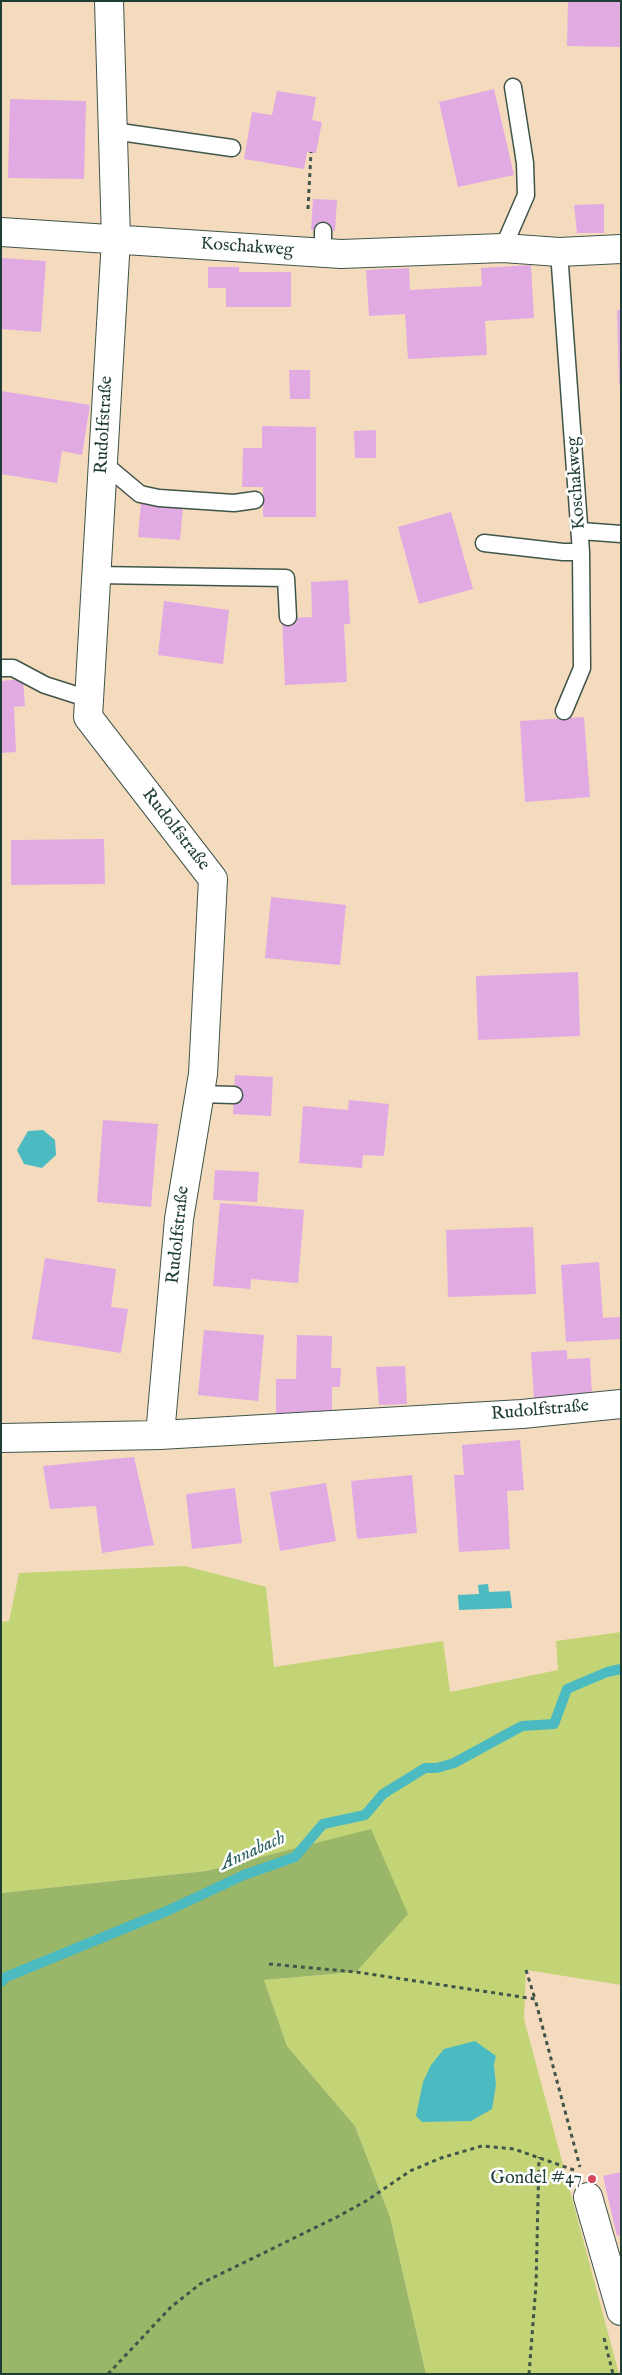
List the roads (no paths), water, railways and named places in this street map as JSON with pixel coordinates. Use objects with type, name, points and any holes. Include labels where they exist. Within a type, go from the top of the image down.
[{"type":"street","points":[[109,1],[116,239]]},
{"type":"street","name":"Koschakweg","points":[[1,232],[116,239],[503,248],[559,252],[621,249]]},
{"type":"street","name":"Rudolfstraße","points":[[116,239],[88,717],[213,879],[202,1074],[179,1218],[160,1435]]},
{"type":"street","name":"Rudolfstraße","points":[[1,1438],[160,1435],[522,1414],[621,1404]]},
{"type":"street","points":[[585,2185],[621,2311]]},
{"type":"lane","points":[[503,248],[526,195],[525,163],[513,87]]},
{"type":"lane","points":[[112,131],[232,148]]},
{"type":"lane","name":"Koschakweg","points":[[559,252],[581,552],[582,668],[564,711]]},
{"type":"lane","points":[[103,463],[140,494],[159,498],[234,503],[255,500]]},
{"type":"lane","points":[[580,531],[621,534]]},
{"type":"lane","points":[[484,543],[563,552],[581,552]]},
{"type":"lane","points":[[96,575],[286,578],[288,617]]},
{"type":"lane","points":[[1,668],[13,668],[45,685],[89,699]]},
{"type":"lane","points":[[199,1094],[234,1095]]},
{"type":"water","points":[[43,1130],[55,1140],[56,1155],[42,1168],[24,1164],[17,1150],[28,1131]]},
{"type":"water","points":[[488,1584],[489,1592],[510,1591],[512,1608],[459,1610],[458,1595],[479,1594],[478,1585]]},
{"type":"water","points":[[475,2041],[496,2056],[494,2065],[496,2085],[492,2109],[471,2121],[422,2122],[416,2116],[423,2082],[431,2065],[444,2049]]},
{"type":"waterway","name":"Annabach","points":[[1,1982],[6,1977],[167,1911],[244,1875],[295,1857],[323,1824],[365,1815],[383,1794],[425,1768],[437,1768],[454,1763],[522,1726],[554,1724],[567,1689],[607,1672],[621,1669]]},
{"type":"place","name":"Gondel #47","points":[[592,2179]]}]
